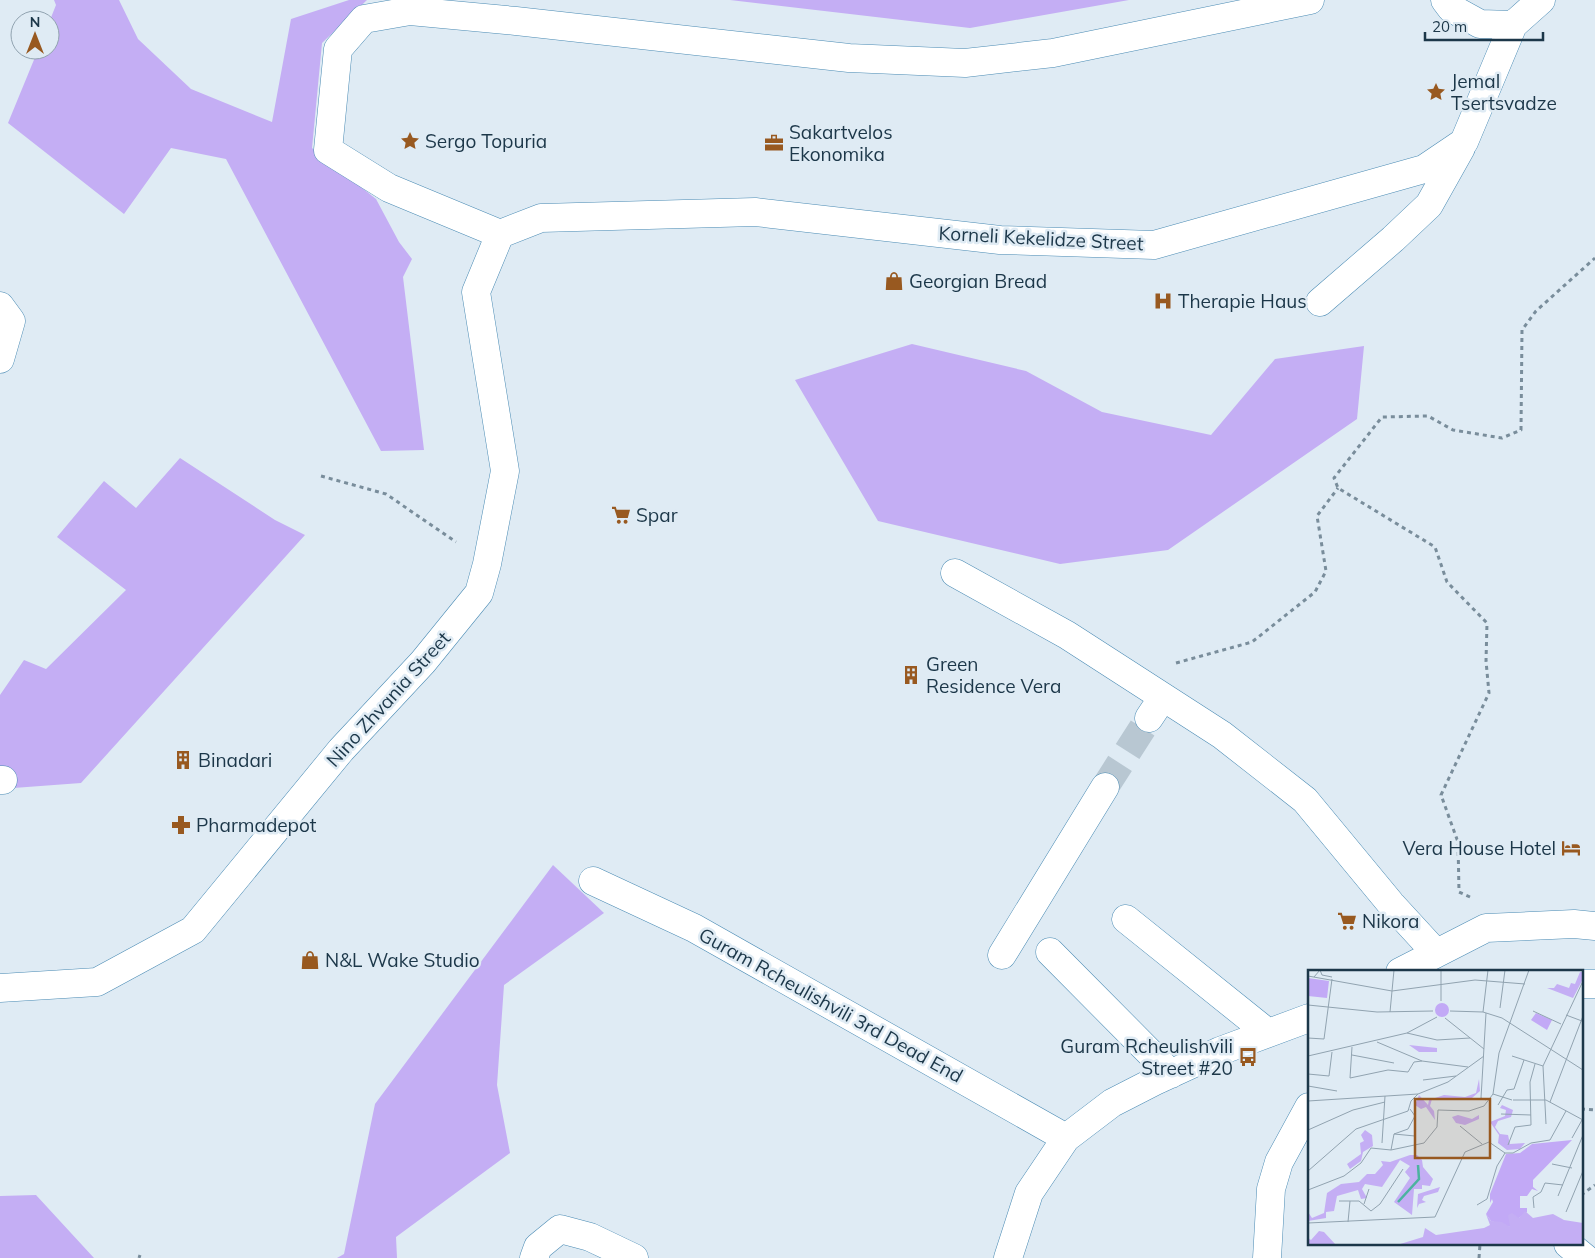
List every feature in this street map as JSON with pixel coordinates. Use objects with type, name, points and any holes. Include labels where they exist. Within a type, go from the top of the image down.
[{"type":"street","points":[[500,234],[389,188],[328,150],[338,49],[364,19],[410,12],[516,21],[849,58],[965,63],[1053,53],[1310,0]]},
{"type":"street","points":[[1445,0],[1451,8],[1480,24],[1513,25]]},
{"type":"street","points":[[1320,302],[1429,205],[1464,142],[1513,25],[1541,0]]},
{"type":"street","name":"Korneli Kekelidze Street","points":[[500,234],[541,218],[755,212],[1000,240],[1154,245],[1424,169],[1464,142]]},
{"type":"street","name":"Nino Zhvania Street","points":[[0,988],[97,982],[192,930],[341,750],[423,662],[479,593],[506,472],[476,292],[500,234]]},
{"type":"street","points":[[0,306],[11,321],[0,359]]},
{"type":"street","points":[[955,573],[1067,635],[1156,708],[1222,735],[1304,800],[1391,904],[1436,953]]},
{"type":"street","points":[[1002,955],[1106,787]]},
{"type":"street","name":"Guram Rcheulishvili 3rd Dead End","points":[[592,881],[694,928],[1066,1138]]},
{"type":"street","points":[[1126,919],[1268,1033]]},
{"type":"street","points":[[1404,970],[1486,928],[1574,924],[1595,926]]},
{"type":"street","points":[[1050,952],[1170,1074]]},
{"type":"street","points":[[1582,984],[1595,984]]},
{"type":"street","points":[[1008,1258],[1029,1193],[1066,1138],[1112,1103],[1170,1074],[1220,1051],[1308,1018]]},
{"type":"street","points":[[1267,1258],[1271,1189],[1279,1162],[1308,1109]]},
{"type":"street","points":[[534,1258],[538,1247],[560,1229],[590,1237],[634,1258]]},
{"type":"street","points":[[1570,1246],[1585,1258]]},
{"type":"path","points":[[1477,900],[1458,892],[1458,842],[1441,795],[1489,693],[1486,661],[1487,623],[1447,582],[1435,547],[1338,488],[1334,478],[1382,417],[1428,416],[1453,430],[1502,438],[1521,430],[1522,330],[1536,311],[1595,258]]},
{"type":"path","points":[[321,476],[386,494],[487,564]]},
{"type":"path","points":[[1171,664],[1252,642],[1315,592],[1326,571],[1317,516],[1338,488]]},
{"type":"path","points":[[1582,1109],[1595,1110]]},
{"type":"path","points":[[1582,1194],[1595,1185]]},
{"type":"shaded area","points":[[54,0],[119,0],[138,39],[191,89],[272,122],[291,19],[349,0],[367,0],[322,43],[312,148],[376,199],[399,242],[412,259],[403,277],[424,450],[381,451],[226,159],[171,148],[124,214],[8,123],[34,60],[60,60],[60,10],[54,10],[56,5]]},
{"type":"shaded area","points":[[730,0],[1129,0],[970,28]]},
{"type":"shaded area","points":[[912,344],[1026,371],[1102,412],[1211,435],[1275,359],[1364,346],[1357,419],[1168,550],[1060,564],[878,521],[795,380]]},
{"type":"shaded area","points":[[180,458],[275,520],[305,535],[81,783],[0,789],[0,695],[24,660],[46,669],[126,590],[57,537],[104,481],[136,508]]},
{"type":"shaded area","points":[[553,865],[604,913],[504,985],[497,1085],[510,1153],[396,1237],[397,1258],[337,1258],[344,1254],[375,1104]]},
{"type":"shaded area","points":[[36,1195],[94,1258],[0,1258],[0,1196]]},
{"type":"tunnel","points":[[1105,787],[1149,718]]},
{"type":"place","name":"Jemal Tsertsvadze","points":[[1436,92]]},
{"type":"place","name":"Sergo Topuria","points":[[410,141]]},
{"type":"place","name":"Sakartvelos Ekonomika","points":[[774,143]]},
{"type":"place","name":"Georgian Bread","points":[[894,281]]},
{"type":"place","name":"Therapie Haus","points":[[1163,301]]},
{"type":"place","name":"Spar","points":[[621,515]]},
{"type":"place","name":"Green Residence Vera","points":[[911,675]]},
{"type":"place","name":"Binadari","points":[[183,760]]},
{"type":"place","name":"Pharmadepot","points":[[181,825]]},
{"type":"place","name":"Vera House Hotel","points":[[1571,848]]},
{"type":"place","name":"Nikora","points":[[1347,921]]},
{"type":"place","name":"N&L Wake Studio","points":[[310,960]]},
{"type":"place","name":"Guram Rcheulishvili Street #20","points":[[1248,1057]]}]
